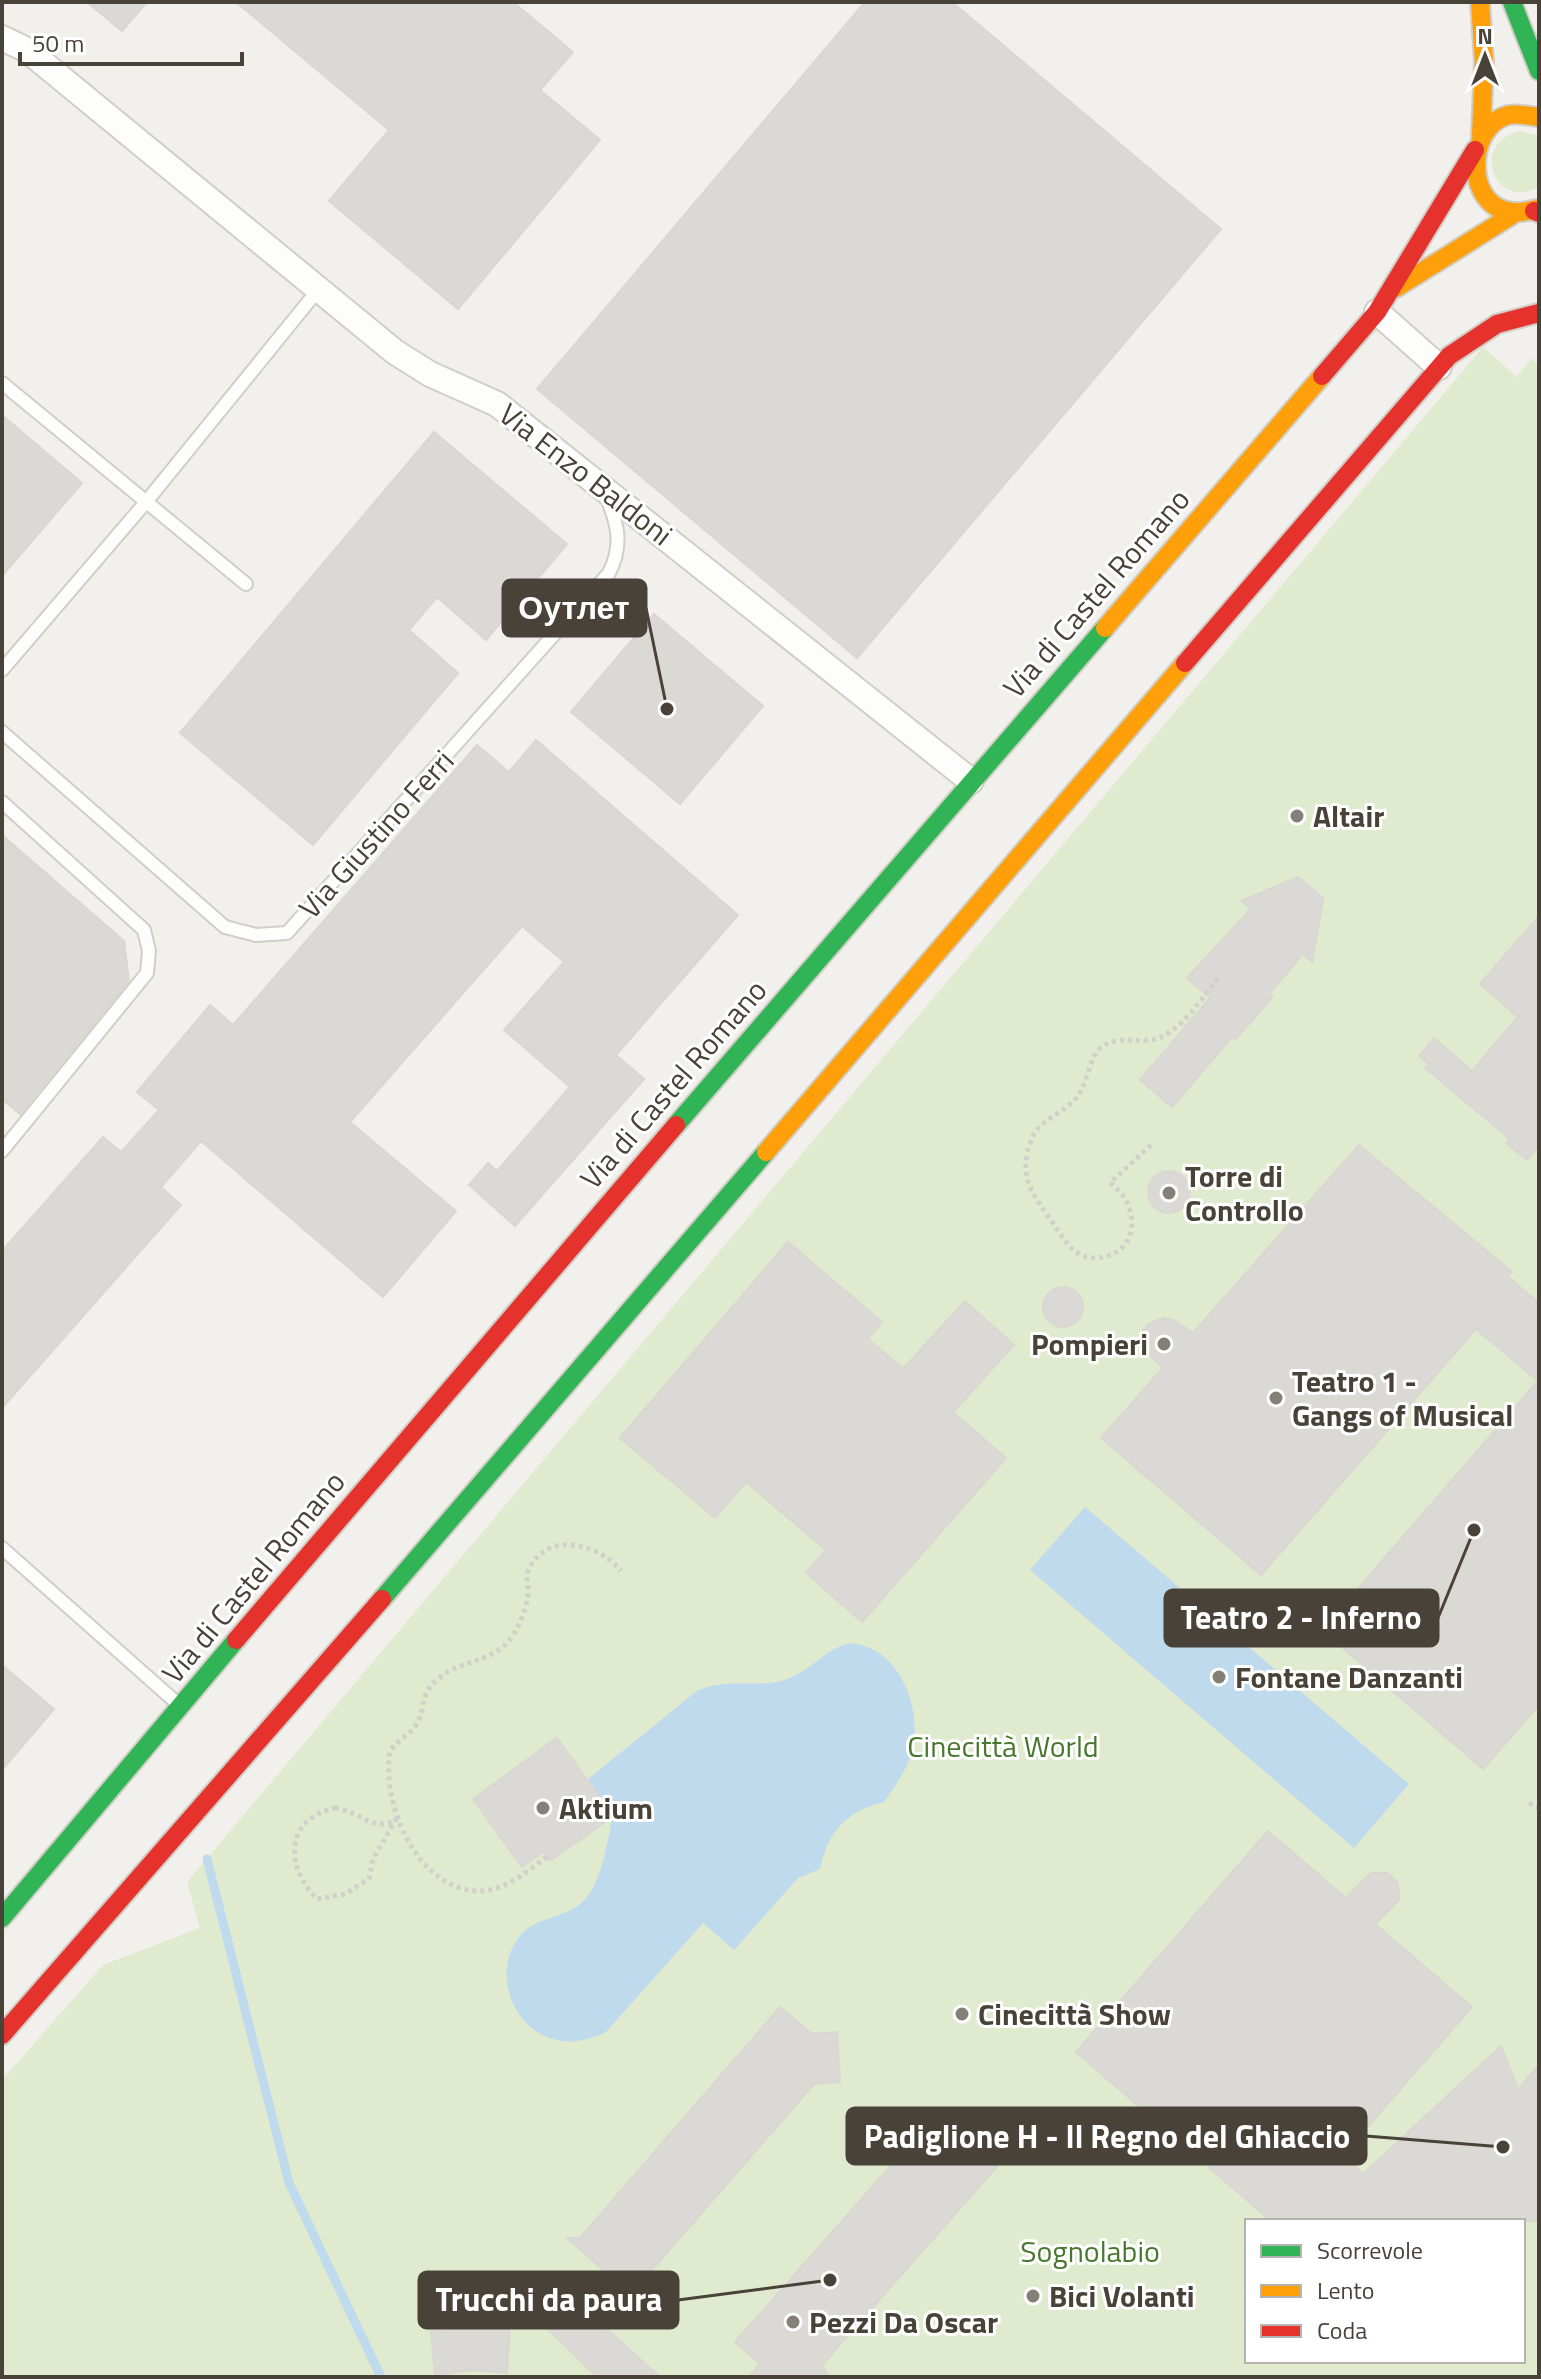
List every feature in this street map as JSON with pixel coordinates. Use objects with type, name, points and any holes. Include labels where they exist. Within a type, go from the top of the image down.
[{"type":"street","points":[[1480,2],[1484,62],[1478,142],[1473,166],[1477,183],[1487,197],[1532,211]]},
{"type":"street","points":[[1512,2],[1539,71]]},
{"type":"street","name":"Via Enzo Baldoni","points":[[2,38],[27,50],[215,200],[395,352],[430,374],[497,404],[602,484],[971,781]]},
{"type":"street","points":[[1478,142],[1505,117],[1520,113],[1539,117]]},
{"type":"street","name":"Via di Castel Romano","points":[[2,1918],[971,781],[1377,312],[1478,142]]},
{"type":"street","name":"Via di Castel Romano","points":[[1392,291],[1532,211]]},
{"type":"street","points":[[1377,312],[1439,367]]},
{"type":"street","points":[[2,2035],[460,1509],[1439,367],[1465,341],[1483,331],[1502,321],[1539,313]]},
{"type":"lane","points":[[2,670],[146,502],[318,290]]},
{"type":"lane","points":[[2,383],[246,584]]},
{"type":"lane","name":"Via Giustino Ferri","points":[[2,732],[225,927],[256,935],[287,933],[609,573],[617,555],[619,527],[602,484]]},
{"type":"lane","points":[[2,802],[144,930],[149,951],[147,973],[2,1151]]},
{"type":"lane","points":[[2,1548],[180,1706]]},
{"type":"path","points":[[1151,1145],[1110,1183],[1129,1201],[1133,1213],[1128,1239],[1119,1248],[1095,1258],[1082,1256],[1071,1249],[1037,1205],[1028,1183],[1026,1159],[1034,1133],[1074,1101],[1084,1088],[1100,1048],[1116,1040],[1151,1040],[1164,1035],[1181,1022],[1219,977]]},
{"type":"path","points":[[547,1857],[503,1887],[483,1891],[463,1889],[445,1882],[430,1869],[396,1819],[390,1751],[419,1721],[422,1697],[439,1678],[462,1664],[488,1659],[507,1642],[521,1621],[528,1597],[528,1572],[537,1559],[550,1550],[582,1544],[611,1558],[621,1571]]},
{"type":"path","points":[[1529,1803],[1539,1808]]},
{"type":"path","points":[[335,1808],[348,1809],[373,1824],[396,1819],[373,1859],[369,1879],[345,1894],[317,1899],[305,1887],[294,1857],[296,1840],[310,1818],[335,1808]]},
{"type":"green space","points":[[1520,131],[1539,136],[1539,187],[1523,192],[1510,190],[1500,183],[1492,160],[1495,148],[1504,138]]},
{"type":"green space","name":"Cinecittà World","points":[[1483,347],[1517,377],[1531,358],[1539,365],[1539,2377],[2,2377],[2,2080],[103,1965],[200,1928],[187,1882]]},
{"type":"water","name":"Fontane Danzanti","points":[[1085,1507],[1409,1784],[1354,1848],[1030,1570]]},
{"type":"water","points":[[851,1643],[881,1654],[892,1665],[901,1678],[913,1709],[915,1725],[910,1758],[884,1802],[860,1811],[841,1825],[828,1844],[820,1869],[798,1878],[734,1950],[703,1923],[605,2033],[585,2040],[563,2041],[546,2037],[532,2028],[520,2016],[512,2001],[507,1969],[511,1952],[526,1929],[583,1902],[599,1875],[613,1816],[587,1780],[698,1690],[723,1684],[781,1681],[800,1673],[834,1649]]},
{"type":"building","points":[[87,2],[147,2],[122,31]]},
{"type":"building","points":[[236,2],[513,2],[573,52],[540,90],[600,140],[458,309],[329,201],[389,130]]},
{"type":"building","points":[[865,2],[952,2],[1221,229],[857,658],[537,389]]},
{"type":"building","points":[[2,415],[82,483],[2,576]]},
{"type":"building","points":[[434,432],[567,544],[486,640],[437,597],[409,630],[458,673],[313,845],[180,733]]},
{"type":"building","points":[[654,614],[763,706],[680,804],[571,712]]},
{"type":"building","points":[[536,740],[738,915],[616,1055],[644,1079],[515,1226],[469,1185],[488,1163],[497,1171],[570,1087],[504,1030],[564,962],[522,926],[350,1122],[456,1211],[383,1297],[201,1141],[161,1187],[181,1205],[2,1408],[2,1251],[103,1137],[121,1152],[159,1110],[137,1092],[210,1005],[233,1025],[477,745],[509,772]]},
{"type":"building","points":[[2,835],[124,941],[129,981],[20,1114],[2,1099]]},
{"type":"building","points":[[1298,877],[1323,898],[1312,962],[1303,954],[1269,994],[1273,997],[1235,1040],[1232,1037],[1172,1107],[1140,1080],[1210,998],[1187,978],[1251,909],[1241,901]]},
{"type":"building","points":[[1539,916],[1539,1146],[1527,1160],[1506,1143],[1510,1139],[1425,1068],[1429,1064],[1419,1056],[1434,1038],[1472,1071],[1518,1017],[1480,984]]},
{"type":"building","points":[[1359,1145],[1512,1272],[1508,1277],[1539,1303],[1539,1705],[1483,1769],[1322,1630],[1538,1381],[1476,1329],[1261,1575],[1101,1438],[1163,1368],[1142,1348],[1143,1331],[1148,1324],[1163,1318],[1172,1319],[1193,1333]]},
{"type":"building","name":"Torre di Controllo","points":[[1169,1171],[1184,1177],[1190,1192],[1184,1207],[1169,1213],[1154,1207],[1148,1192],[1154,1177]]},
{"type":"building","points":[[788,1242],[882,1322],[868,1339],[903,1369],[965,1301],[1014,1345],[953,1412],[1006,1458],[862,1622],[806,1573],[826,1550],[746,1482],[715,1518],[620,1438]]},
{"type":"building","points":[[1063,1287],[1077,1293],[1083,1307],[1077,1321],[1063,1327],[1049,1321],[1043,1307],[1049,1293]]},
{"type":"building","points":[[2,1665],[54,1709],[2,1770]]},
{"type":"building","name":"Aktium","points":[[557,1738],[613,1816],[550,1861],[543,1852],[522,1867],[473,1799]]},
{"type":"building","points":[[1268,1831],[1346,1898],[1371,1873],[1387,1873],[1398,1883],[1399,1900],[1375,1924],[1472,2007],[1343,2155],[1363,2174],[1501,2046],[1518,2089],[1539,2065],[1539,2221],[1269,2219],[1076,2052]]},
{"type":"building","points":[[780,2007],[812,2034],[837,2032],[840,2082],[814,2084],[631,2294],[567,2238],[580,2238]]},
{"type":"building","points":[[989,2121],[1016,2145],[821,2366],[830,2377],[749,2377],[760,2364],[735,2342],[926,2126],[958,2155]]},
{"type":"building","points":[[544,2277],[586,2317],[589,2313],[660,2377],[597,2377],[547,2328],[510,2327],[511,2304]]},
{"type":"building","points":[[470,2326],[510,2327],[507,2373],[471,2370],[435,2375],[431,2331]]},
{"type":"waterway","points":[[207,1859],[289,2183],[381,2377]]},
{"type":"traffic: fast","points":[[1512,2],[1539,71]]},
{"type":"traffic: fast","points":[[676,1125],[1105,628]]},
{"type":"traffic: fast","points":[[382,1599],[766,1152]]},
{"type":"traffic: fast","points":[[2,1918],[236,1640]]},
{"type":"traffic: slow","points":[[1480,2],[1484,62],[1481,135]]},
{"type":"traffic: slow","points":[[1539,117],[1512,114],[1494,123],[1483,135],[1476,168],[1486,198],[1498,208],[1517,212],[1539,209]]},
{"type":"traffic: slow","points":[[1396,288],[1517,212]]},
{"type":"traffic: slow","points":[[1105,628],[1322,376]]},
{"type":"traffic: slow","points":[[766,1152],[1185,663]]},
{"type":"traffic: jam","points":[[1322,376],[1377,312],[1475,150]]},
{"type":"traffic: jam","points":[[1534,211],[1539,213]]},
{"type":"traffic: jam","points":[[1185,663],[1449,356],[1497,324],[1539,313]]},
{"type":"traffic: jam","points":[[236,1640],[676,1125]]},
{"type":"traffic: jam","points":[[2,2035],[382,1599]]},
{"type":"place","name":"Оутлет","points":[[667,709]]},
{"type":"place","name":"Altair","points":[[1297,816]]},
{"type":"place","name":"Torre di Controllo","points":[[1169,1193]]},
{"type":"place","name":"Pompieri","points":[[1164,1344]]},
{"type":"place","name":"Teatro 1 - Gangs of Musical","points":[[1276,1398]]},
{"type":"place","name":"Teatro 2 - Inferno","points":[[1474,1530]]},
{"type":"place","name":"Fontane Danzanti","points":[[1219,1677]]},
{"type":"place","name":"Aktium","points":[[543,1808]]},
{"type":"place","name":"Cinecittà Show","points":[[962,2014]]},
{"type":"place","name":"Padiglione H - Il Regno del Ghiaccio","points":[[1503,2147]]},
{"type":"place","name":"Trucchi da paura","points":[[830,2280]]},
{"type":"place","name":"Bici Volanti","points":[[1033,2296]]},
{"type":"place","name":"Pezzi Da Oscar","points":[[793,2322]]},
{"type":"park label","name":"Sognolabio","points":[[1090,2251]]}]
